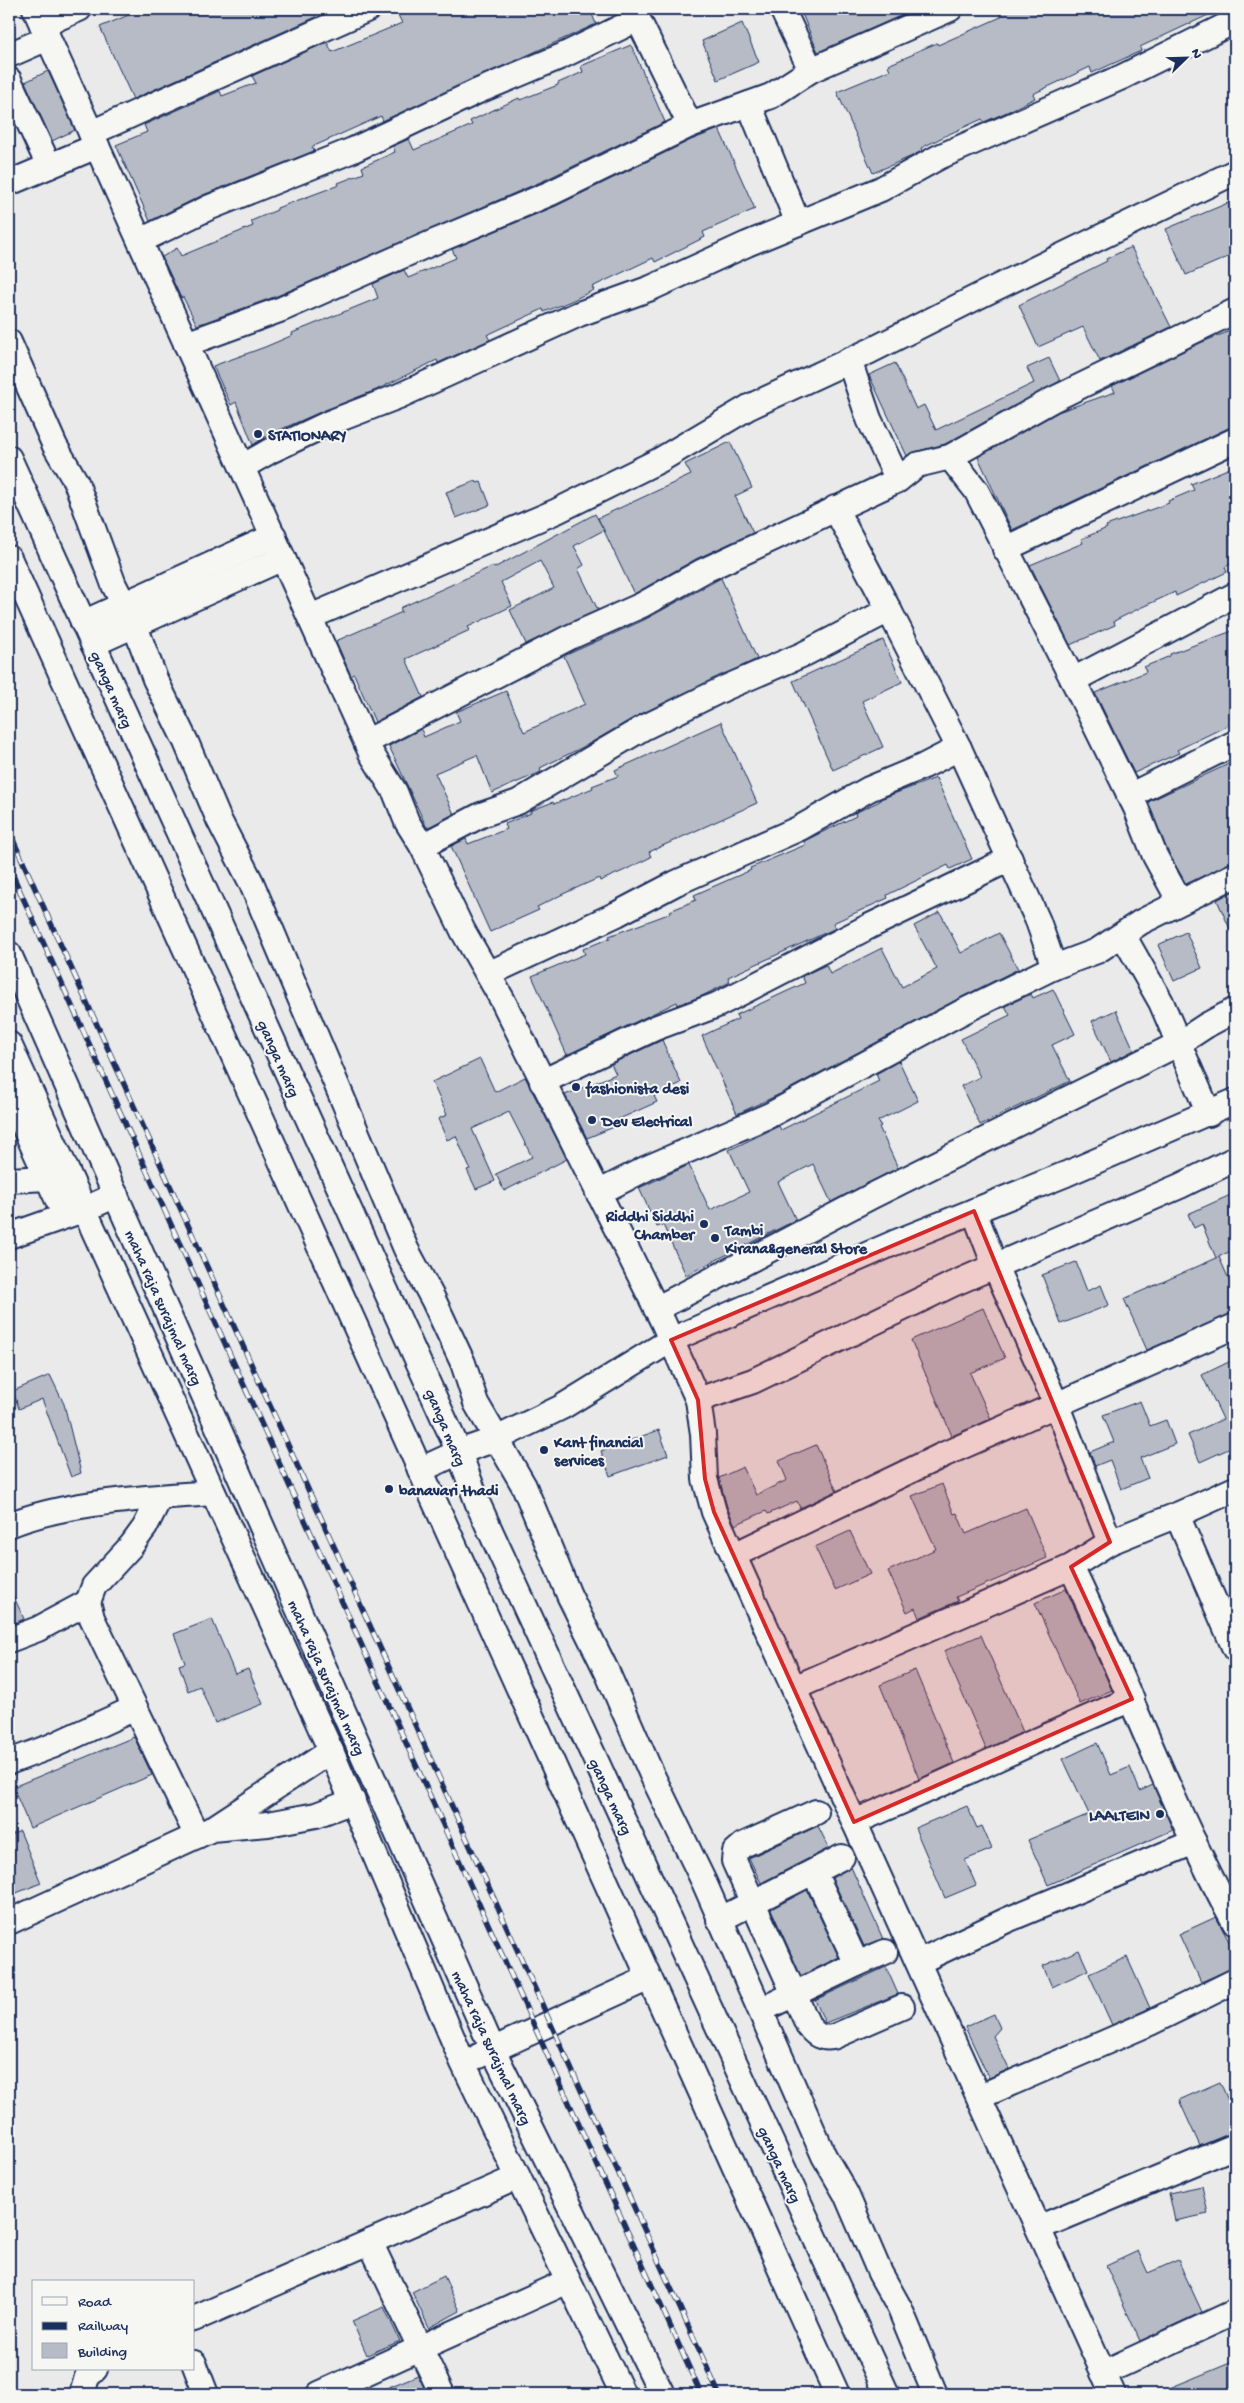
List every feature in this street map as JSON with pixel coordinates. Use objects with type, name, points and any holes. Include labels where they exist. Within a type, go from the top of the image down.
[{"type":"street","points":[[9,55],[42,24],[79,9]]},
{"type":"street","points":[[9,184],[49,166],[94,139],[368,9]]},
{"type":"street","points":[[782,9],[811,70]]},
{"type":"street","points":[[186,344],[282,309],[551,193],[690,126],[771,96],[811,70],[950,9]]},
{"type":"street","points":[[140,242],[208,208],[353,150],[459,99],[562,56],[636,14],[690,126]]},
{"type":"street","points":[[242,467],[270,451],[329,423],[399,396],[579,314],[651,288],[881,189],[939,157],[1122,77],[1235,20]]},
{"type":"street","points":[[42,24],[366,742],[395,792],[407,822],[422,846],[463,931],[502,999],[671,1340],[698,1400],[703,1434],[705,1478],[714,1512],[1113,2394]]},
{"type":"street","points":[[9,80],[49,166]]},
{"type":"street","points":[[749,104],[798,224]]},
{"type":"street","points":[[310,617],[556,511],[660,460],[749,407],[1235,172]]},
{"type":"street","points":[[366,742],[491,676],[568,638],[642,605],[703,571],[898,480],[917,465],[950,456],[1052,400],[1235,310]]},
{"type":"street","points":[[9,342],[56,446],[76,482],[114,585],[135,626],[155,679],[186,742],[219,820],[251,882],[406,1249],[433,1299],[463,1364],[476,1403],[524,1486],[569,1596],[607,1672],[622,1709],[762,2010],[824,2156],[846,2194],[880,2273],[900,2309],[935,2394]]},
{"type":"street","points":[[849,360],[869,419],[898,480]]},
{"type":"street","points":[[1005,548],[1235,440]]},
{"type":"street","points":[[950,456],[976,490],[1073,680],[1129,796],[1155,856],[1180,902]]},
{"type":"street","name":"ganga marg","points":[[9,458],[459,1452],[482,1513],[887,2394]]},
{"type":"street","points":[[836,508],[959,748],[1038,921],[1054,967]]},
{"type":"street","points":[[83,623],[274,536]]},
{"type":"street","points":[[9,558],[837,2394]]},
{"type":"street","points":[[93,644],[283,558]]},
{"type":"street","points":[[1073,680],[1235,595]]},
{"type":"street","points":[[422,846],[481,815],[518,802],[643,728],[725,688],[804,654],[889,610]]},
{"type":"street","points":[[1129,796],[1235,743]]},
{"type":"street","points":[[488,974],[616,914],[676,883],[800,828],[869,789],[924,766],[959,748]]},
{"type":"street","points":[[542,1082],[656,1028],[717,1005],[870,926],[1010,859]]},
{"type":"street","points":[[598,1193],[656,1164],[770,1114],[962,1012],[1054,967],[1098,951],[1141,922],[1235,875]]},
{"type":"street","points":[[1123,935],[1161,1002],[1209,1114]]},
{"type":"street","name":"maha raja surajmal marg","points":[[9,954],[493,2050],[662,2394]]},
{"type":"street","points":[[656,1309],[872,1196],[1178,1044],[1235,1010]]},
{"type":"street","name":"maha raja surajmal marg","points":[[9,1044],[74,1213],[213,1493],[353,1801],[463,2063],[621,2394]]},
{"type":"street","points":[[9,1094],[47,1178],[74,1213]]},
{"type":"street","points":[[420,1470],[459,1452],[496,1439],[562,1407],[671,1340],[894,1243],[1209,1114],[1235,1101]]},
{"type":"street","points":[[698,1400],[753,1381],[995,1266],[1180,1186],[1235,1159]]},
{"type":"street","points":[[9,1180],[47,1178]]},
{"type":"street","points":[[9,1236],[74,1213],[116,1195]]},
{"type":"street","points":[[974,1211],[995,1266],[1057,1406],[1110,1542]]},
{"type":"street","points":[[734,1555],[945,1454],[1235,1326]]},
{"type":"street","points":[[794,1688],[1071,1567],[1110,1542],[1235,1489]]},
{"type":"street","points":[[9,1525],[22,1519],[61,1510],[213,1493]]},
{"type":"street","points":[[160,1498],[145,1527],[131,1546],[94,1586],[88,1602],[92,1618],[136,1708],[204,1833]]},
{"type":"street","points":[[1176,1515],[1235,1649]]},
{"type":"street","points":[[1071,1567],[1107,1641],[1209,1876],[1235,1923]]},
{"type":"street","points":[[9,1640],[38,1629],[88,1602]]},
{"type":"street","points":[[854,1822],[932,1790],[1068,1725],[1132,1698]]},
{"type":"street","points":[[9,1762],[52,1746],[136,1708]]},
{"type":"street","points":[[9,1922],[204,1833],[331,1751]]},
{"type":"street","points":[[204,1833],[316,1815],[353,1801]]},
{"type":"street","points":[[816,1812],[744,1845],[736,1852],[734,1860],[809,2027],[824,2038],[833,2038],[902,2007]]},
{"type":"street","points":[[918,1962],[1015,1916],[1194,1842]]},
{"type":"street","points":[[719,1920],[842,1857]]},
{"type":"street","points":[[814,1872],[857,1964]]},
{"type":"street","points":[[762,2010],[885,1952]]},
{"type":"street","points":[[463,2063],[649,1978]]},
{"type":"street","points":[[978,2096],[1150,2023],[1235,1981]]},
{"type":"street","points":[[1038,2228],[1235,2146]]},
{"type":"street","points":[[195,2320],[518,2177]]},
{"type":"street","points":[[370,2242],[442,2394]]},
{"type":"street","points":[[319,2394],[568,2281]]},
{"type":"street","points":[[1103,2373],[1235,2312]]},
{"type":"street","points":[[195,2366],[206,2394]]},
{"type":"street","points":[[82,2394],[87,2377],[94,2370]]},
{"type":"highlighted area","points":[[974,1211],[1110,1542],[1071,1567],[1132,1699],[854,1822],[714,1512],[705,1479],[698,1400],[671,1340]]},
{"type":"building","points":[[143,9],[312,9],[316,17],[133,99],[100,27]]},
{"type":"building","points":[[395,9],[590,9],[596,24],[383,121],[381,116],[312,147],[314,151],[203,195],[150,221],[116,145],[147,132],[144,125],[220,91],[222,96],[256,83],[252,76],[327,42],[332,52],[402,23]]},
{"type":"building","points":[[800,9],[916,9],[818,52]]},
{"type":"building","points":[[998,9],[1221,9],[1140,47],[1141,51],[1092,73],[1090,67],[1033,94],[1035,98],[1007,112],[984,122],[982,119],[921,148],[922,151],[910,157],[873,173],[837,92],[890,70],[888,65],[913,53],[937,43],[938,45],[1001,17]]},
{"type":"building","points":[[742,23],[759,62],[718,80],[702,41]]},
{"type":"building","points":[[631,45],[665,122],[545,180],[277,296],[197,325],[183,297],[181,298],[162,257],[177,248],[181,256],[253,226],[251,221],[277,210],[277,208],[339,185],[338,183],[364,173],[362,167],[395,152],[393,146],[409,139],[414,150],[472,125],[470,121],[519,98],[520,100],[558,85],[558,83],[583,72],[581,66]]},
{"type":"building","points":[[48,71],[75,130],[52,141],[25,82]]},
{"type":"building","points":[[719,129],[755,209],[703,232],[705,237],[655,262],[653,258],[592,287],[594,290],[571,301],[544,312],[543,309],[487,335],[490,340],[438,363],[437,360],[376,390],[268,435],[253,445],[236,402],[231,405],[213,366],[265,347],[293,335],[292,333],[378,298],[373,284],[404,270],[408,278],[456,258],[452,249],[556,206],[691,140]]},
{"type":"building","points":[[1235,200],[1235,254],[1186,275],[1166,229]]},
{"type":"building","points":[[1131,247],[1171,327],[1100,361],[1083,327],[1038,347],[1019,305]]},
{"type":"building","points":[[1235,329],[1235,425],[1012,530],[978,457],[1058,412],[1115,392],[1112,386],[1200,343]]},
{"type":"building","points":[[1049,358],[1060,381],[945,444],[914,452],[907,456],[869,375],[895,363],[916,409],[924,405],[936,430],[1034,383],[1027,368]]},
{"type":"building","points":[[730,442],[752,488],[735,496],[753,533],[696,559],[634,594],[598,518],[691,475],[685,464]]},
{"type":"building","points":[[1235,466],[1235,562],[1225,567],[1227,572],[1176,596],[1175,592],[1140,608],[1114,621],[1115,625],[1070,645],[1030,565],[1083,543],[1081,539],[1107,528],[1106,526],[1169,503],[1168,501],[1194,490],[1191,484]]},
{"type":"building","points":[[476,481],[477,483],[481,482],[490,505],[456,518],[446,492]]},
{"type":"building","points":[[595,514],[604,530],[574,546],[584,565],[578,569],[598,610],[526,644],[510,610],[554,588],[540,561],[501,582],[512,606],[468,627],[470,630],[406,659],[423,697],[375,722],[354,674],[351,676],[336,641],[402,612],[400,608],[493,566],[494,568]]},
{"type":"building","points":[[721,578],[757,659],[637,716],[587,745],[540,768],[541,772],[492,793],[477,755],[435,773],[454,814],[427,828],[389,746],[421,729],[424,737],[460,721],[456,712],[506,691],[524,732],[585,704],[564,656],[644,620]]},
{"type":"building","points":[[1235,630],[1235,722],[1177,750],[1179,753],[1134,773],[1095,693],[1146,672],[1144,667],[1170,656],[1170,654]]},
{"type":"building","points":[[883,640],[902,682],[862,701],[883,747],[833,770],[793,681]]},
{"type":"building","points":[[721,722],[757,803],[649,852],[651,857],[623,871],[600,881],[599,878],[563,894],[537,907],[539,910],[490,932],[451,846],[466,839],[468,844],[507,829],[505,824],[531,813],[530,811],[553,802],[554,804],[593,788],[592,786],[618,776],[615,770]]},
{"type":"building","points":[[1235,761],[1235,861],[1186,884],[1167,850],[1148,802]]},
{"type":"building","points":[[936,778],[972,859],[950,869],[948,865],[887,895],[888,898],[833,923],[836,928],[728,977],[730,982],[702,996],[678,1005],[677,1002],[567,1055],[532,976],[585,954],[583,949],[610,938],[609,936],[671,913],[670,911],[696,900],[694,895],[751,870],[750,868],[805,845],[804,841],[856,816],[855,813],[880,801],[880,799]]},
{"type":"building","points":[[1235,890],[1235,940],[1217,900]]},
{"type":"building","points":[[940,912],[961,953],[999,933],[1018,969],[780,1094],[737,1114],[702,1036],[738,1019],[736,1015],[805,983],[802,976],[826,965],[830,974],[882,948],[902,987],[937,969],[914,926]]},
{"type":"building","points":[[1186,932],[1202,968],[1174,981],[1158,945]]},
{"type":"building","points":[[1053,989],[1075,1034],[1052,1045],[1070,1081],[980,1125],[961,1086],[980,1077],[961,1039],[1010,1015],[1005,1006],[1031,994],[1033,998]]},
{"type":"building","points":[[1116,1010],[1134,1050],[1111,1062],[1092,1021]]},
{"type":"building","points":[[662,1040],[681,1083],[654,1096],[657,1102],[617,1120],[619,1125],[587,1138],[565,1095],[616,1074],[611,1064]]},
{"type":"building","points":[[480,1059],[495,1092],[525,1077],[567,1159],[504,1191],[496,1174],[532,1157],[509,1112],[472,1129],[495,1181],[476,1189],[467,1170],[470,1169],[456,1136],[447,1140],[438,1119],[447,1115],[432,1082]]},
{"type":"building","points":[[899,1061],[918,1101],[878,1121],[898,1168],[831,1202],[813,1164],[778,1182],[796,1220],[686,1275],[663,1225],[657,1227],[639,1188],[689,1165],[710,1210],[749,1192],[729,1150],[779,1126],[781,1130],[879,1081],[876,1074]]},
{"type":"building","points":[[1235,1193],[1235,1208],[1232,1210],[1235,1218],[1235,1249],[1216,1258],[1202,1224],[1194,1228],[1188,1214]]},
{"type":"building","points":[[1219,1257],[1235,1293],[1235,1312],[1147,1350],[1124,1299]]},
{"type":"building","points":[[1076,1262],[1087,1291],[1101,1285],[1109,1305],[1061,1324],[1042,1275]]},
{"type":"building","points":[[983,1308],[1005,1358],[970,1373],[991,1419],[952,1436],[911,1340]]},
{"type":"building","points":[[1235,1359],[1235,1446],[1200,1462],[1188,1435],[1223,1419],[1202,1375]]},
{"type":"building","points":[[50,1375],[64,1404],[81,1473],[71,1477],[42,1399],[19,1409],[13,1391]]},
{"type":"building","points":[[1140,1401],[1150,1426],[1166,1420],[1175,1444],[1140,1458],[1148,1478],[1121,1489],[1110,1460],[1095,1466],[1090,1452],[1114,1442],[1103,1415]]},
{"type":"building","points":[[659,1430],[668,1455],[610,1476],[601,1451]]},
{"type":"building","points":[[816,1445],[837,1491],[800,1508],[797,1501],[768,1514],[766,1511],[735,1525],[727,1507],[719,1478],[743,1467],[756,1495],[787,1480],[779,1461]]},
{"type":"building","points":[[942,1484],[954,1514],[957,1513],[966,1534],[1026,1508],[1047,1558],[956,1597],[958,1601],[919,1618],[915,1608],[907,1612],[888,1571],[936,1549],[912,1496]]},
{"type":"building","points":[[850,1531],[870,1574],[835,1590],[815,1547]]},
{"type":"building","points":[[9,1586],[24,1619],[9,1625]]},
{"type":"building","points":[[1066,1589],[1112,1690],[1080,1704],[1035,1603]]},
{"type":"building","points":[[212,1619],[235,1674],[248,1669],[263,1704],[215,1723],[200,1686],[188,1691],[179,1665],[185,1663],[174,1634]]},
{"type":"building","points":[[981,1635],[1023,1732],[986,1749],[944,1651]]},
{"type":"building","points":[[915,1670],[954,1763],[919,1779],[880,1685]]},
{"type":"building","points":[[134,1737],[152,1775],[30,1828],[13,1787]]},
{"type":"building","points":[[1097,1743],[1111,1775],[1130,1767],[1140,1791],[1153,1785],[1173,1830],[1048,1885],[1028,1840],[1089,1814],[1063,1759]]},
{"type":"building","points":[[967,1806],[977,1828],[982,1826],[992,1849],[965,1860],[976,1885],[945,1898],[915,1828]]},
{"type":"building","points":[[818,1826],[829,1848],[761,1883],[749,1858]]},
{"type":"building","points":[[20,1831],[41,1883],[14,1894],[9,1879],[9,1836]]},
{"type":"building","points":[[851,1867],[883,1939],[864,1946],[832,1878]]},
{"type":"building","points":[[807,1890],[839,1957],[801,1976],[771,1909]]},
{"type":"building","points":[[1216,1917],[1235,1953],[1235,1967],[1201,1982],[1179,1934]]},
{"type":"building","points":[[1079,1950],[1088,1970],[1052,1987],[1043,1966]]},
{"type":"building","points":[[1127,1957],[1150,2008],[1112,2025],[1089,1974]]},
{"type":"building","points":[[886,1967],[898,1994],[825,2023],[815,2000]]},
{"type":"building","points":[[994,2014],[1000,2028],[993,2036],[1009,2069],[989,2078],[965,2027]]},
{"type":"building","points":[[1220,2082],[1235,2116],[1235,2132],[1200,2146],[1179,2100]]},
{"type":"building","points":[[1202,2186],[1208,2214],[1175,2221],[1169,2193]]},
{"type":"building","points":[[1138,2251],[1148,2273],[1178,2260],[1202,2312],[1140,2341],[1106,2266]]},
{"type":"building","points":[[444,2276],[460,2311],[429,2328],[412,2292]]},
{"type":"building","points":[[384,2307],[400,2341],[367,2355],[352,2321]]},
{"type":"building","points":[[1235,2361],[1235,2394],[1155,2394]]},
{"type":"building","points":[[418,2375],[427,2394],[372,2394]]},
{"type":"railway","points":[[9,831],[719,2394]]},
{"type":"railway","points":[[9,867],[701,2394]]},
{"type":"place","name":"STATIONARY","points":[[258,434]]},
{"type":"place","name":"fashionista desi","points":[[576,1087]]},
{"type":"place","name":"Dev Electrical","points":[[592,1120]]},
{"type":"place","name":"Riddhi Siddhi Chamber","points":[[704,1224]]},
{"type":"place","name":"Tambi Kirana&general Store","points":[[715,1238]]},
{"type":"place","name":"Kant financial services","points":[[544,1450]]},
{"type":"place","name":"banavari thadi","points":[[389,1489]]},
{"type":"place","name":"LAALTEIN","points":[[1160,1814]]}]
